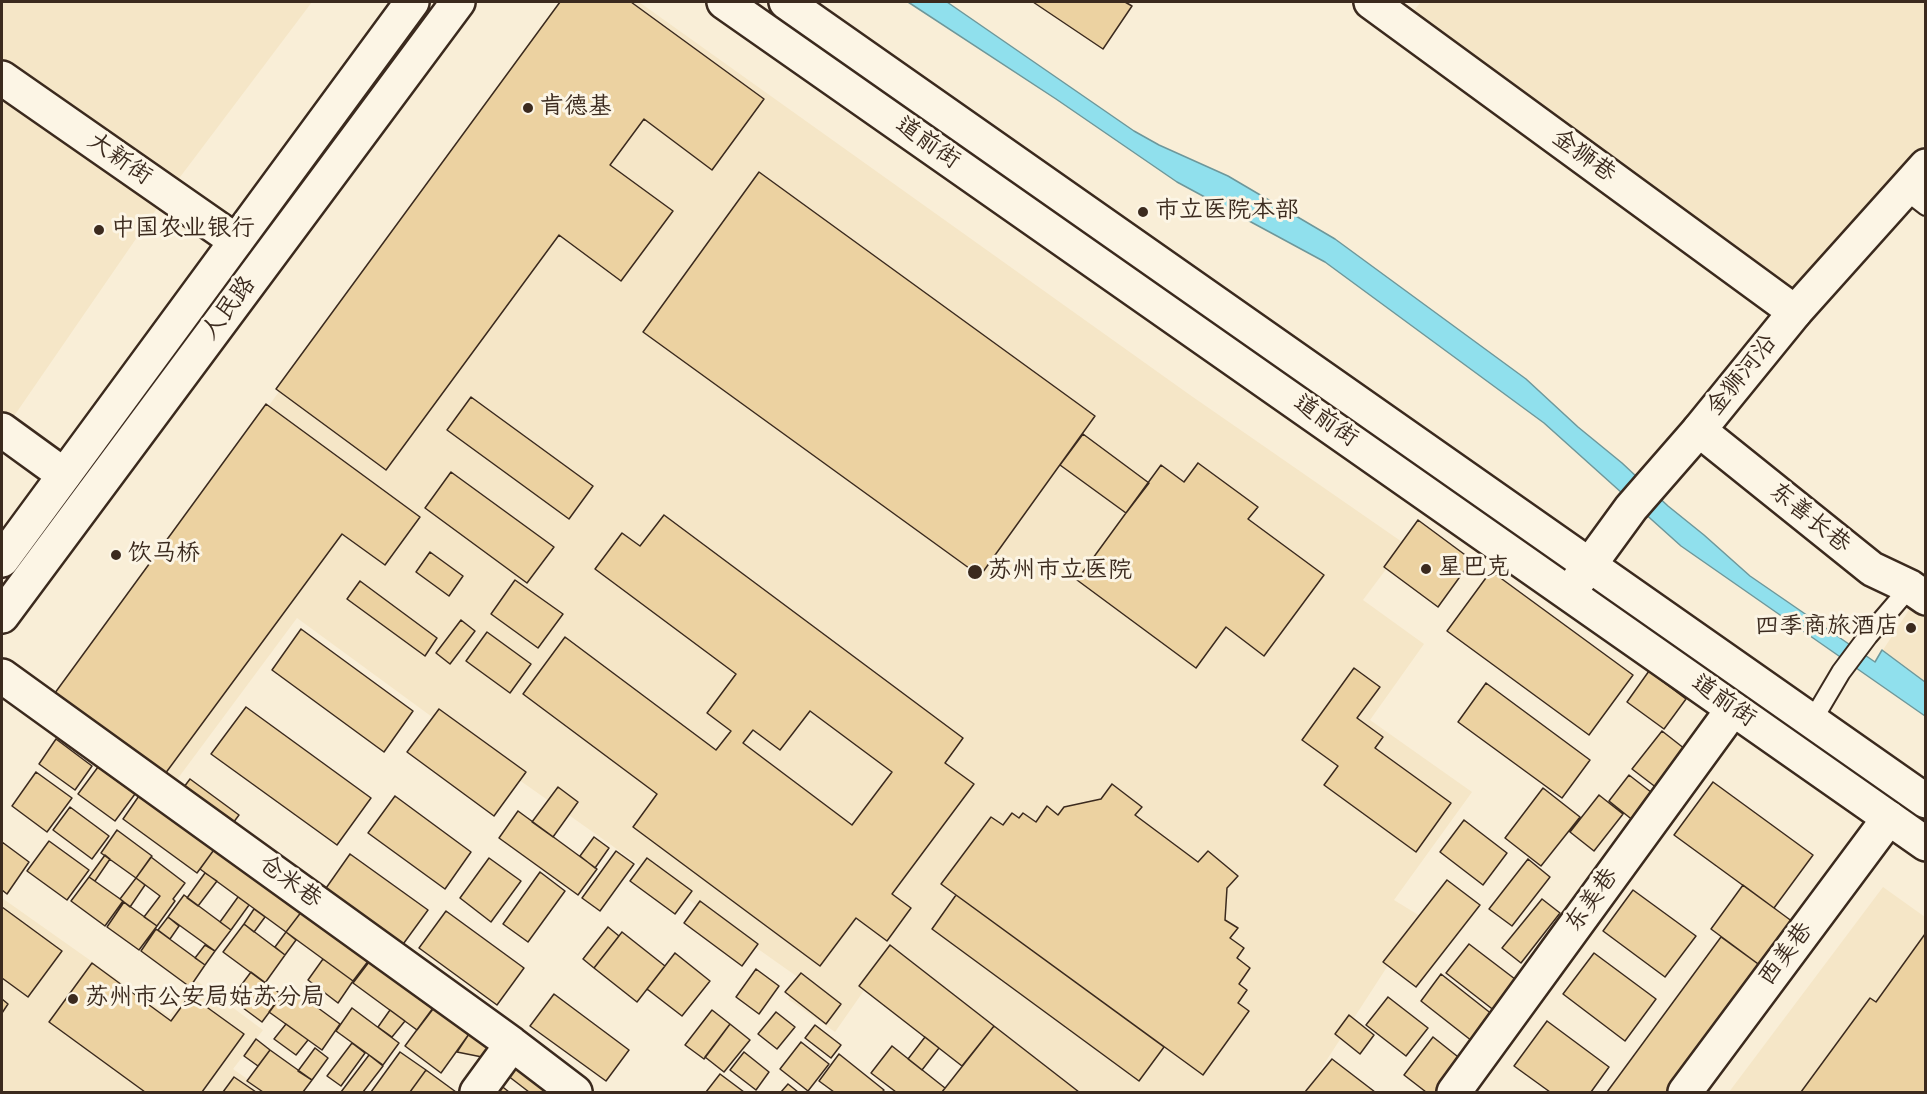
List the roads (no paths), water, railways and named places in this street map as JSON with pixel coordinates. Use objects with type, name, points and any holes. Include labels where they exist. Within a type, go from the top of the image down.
[{"type":"main road","name":"人民路","points":[[2,560],[412,2]]},
{"type":"main road","name":"人民路","points":[[2,616],[458,2]]},
{"type":"main road","name":"道前街","points":[[724,2],[1926,844]]},
{"type":"main road","name":"道前街","points":[[786,2],[1926,801]]},
{"type":"main road","name":"金狮巷","points":[[1386,6],[1795,312]]},
{"type":"main road","name":"大新街","points":[[2,78],[236,241]]},
{"type":"main road","name":"金狮河沿","points":[[1569,593],[1631,508],[1699,430],[1795,312],[1918,187]]},
{"type":"main road","points":[[2,430],[64,475]]},
{"type":"main road","name":"东善长巷","points":[[1699,430],[1872,569],[1918,592]]},
{"type":"main road","name":"仓米巷","points":[[2,676],[512,1044],[575,1092]]},
{"type":"main road","name":"东美巷","points":[[1454,1092],[1733,709]]},
{"type":"main road","name":"西美巷","points":[[1685,1092],[1889,818]]},
{"type":"main road","points":[[477,1092],[512,1044]]},
{"type":"lane","points":[[1812,721],[1841,672],[1868,636],[1918,592]]},
{"type":"water","points":[[908,2],[947,2],[1134,131],[1159,145],[1228,176],[1335,239],[1526,379],[1750,576],[1875,662],[1882,650],[1925,682],[1925,716],[1681,546],[1544,423],[1325,262],[1177,182]]},
{"type":"place","name":"肯德基","points":[[528,108]]},
{"type":"place","name":"市立医院本部","points":[[1143,212]]},
{"type":"place","name":"中国农业银行","points":[[99,230]]},
{"type":"place","name":"饮马桥","points":[[116,555]]},
{"type":"place","name":"星巴克","points":[[1426,569]]},
{"type":"place","name":"苏州市立医院","points":[[975,572]]},
{"type":"place","name":"四季商旅酒店","points":[[1911,628]]},
{"type":"place","name":"苏州市公安局姑苏分局","points":[[73,999]]}]
